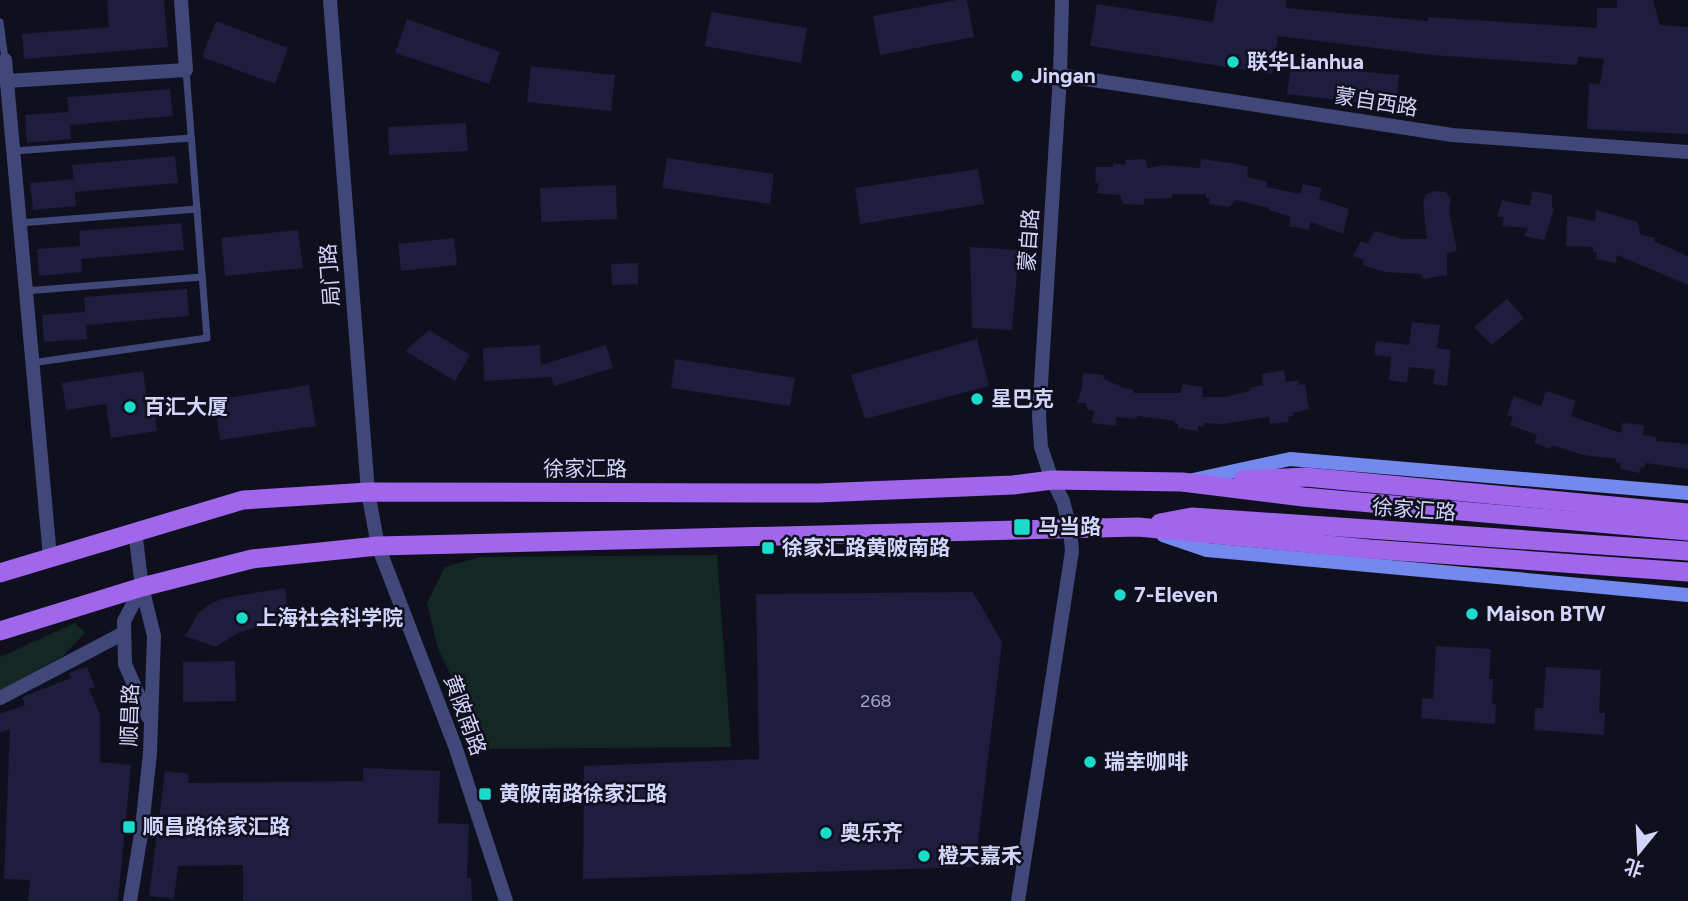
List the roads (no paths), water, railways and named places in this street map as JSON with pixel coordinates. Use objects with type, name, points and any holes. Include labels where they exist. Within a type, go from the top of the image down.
[{"type":"main road","name":"徐家汇路","points":[[1182,482],[1290,459],[1688,493]]},
{"type":"main road","points":[[1182,482],[1306,477],[1688,513]]},
{"type":"main road","name":"徐家汇路","points":[[0,573],[243,499],[368,492],[818,493],[1013,485],[1052,480],[1182,482],[1303,497],[1688,531]]},
{"type":"main road","name":"徐家汇路","points":[[1138,527],[1192,517],[1688,551]]},
{"type":"main road","name":"徐家汇路","points":[[0,631],[142,587],[253,559],[378,546],[1138,527],[1369,549],[1688,572]]},
{"type":"main road","points":[[1138,527],[1207,550],[1688,594]]},
{"type":"street","points":[[6,81],[186,70],[181,0]]},
{"type":"street","name":"局门路","points":[[330,0],[368,492],[378,546]]},
{"type":"street","name":"蒙自路","points":[[1052,480],[1041,447],[1039,416],[1060,75],[1062,0]]},
{"type":"street","points":[[3,56],[50,557]]},
{"type":"street","name":"蒙自西路","points":[[1060,75],[1452,135],[1688,152]]},
{"type":"street","points":[[1018,901],[1072,551],[1063,501],[1052,480]]},
{"type":"street","name":"顺昌路","points":[[130,901],[142,828],[155,636],[142,587],[135,531]]},
{"type":"street","name":"黄陂南路","points":[[378,546],[455,746],[506,901]]},
{"type":"street","points":[[142,587],[124,621],[125,664],[151,722]]},
{"type":"street","points":[[0,698],[124,633]]},
{"type":"lane","points":[[0,22],[3,56]]},
{"type":"lane","points":[[31,363],[207,338],[186,70]]},
{"type":"lane","points":[[13,151],[191,138]]},
{"type":"lane","points":[[19,223],[197,209]]},
{"type":"lane","points":[[25,291],[202,277]]},
{"type":"place","name":"联华Lianhua","points":[[1233,62]]},
{"type":"place","name":"Jingan","points":[[1017,76]]},
{"type":"place","name":"星巴克","points":[[977,399]]},
{"type":"place","name":"百汇大厦","points":[[130,407]]},
{"type":"place","name":"马当路","points":[[1022,527]]},
{"type":"place","name":"徐家汇路黄陂南路","points":[[768,548]]},
{"type":"place","name":"7-Eleven","points":[[1120,595]]},
{"type":"place","name":"Maison BTW","points":[[1472,614]]},
{"type":"place","name":"上海社会科学院","points":[[242,618]]},
{"type":"place","name":"瑞幸咖啡","points":[[1090,762]]},
{"type":"place","name":"黄陂南路徐家汇路","points":[[485,794]]},
{"type":"place","name":"顺昌路徐家汇路","points":[[129,827]]},
{"type":"place","name":"奥乐齐","points":[[826,833]]},
{"type":"place","name":"橙天嘉禾","points":[[924,856]]}]
